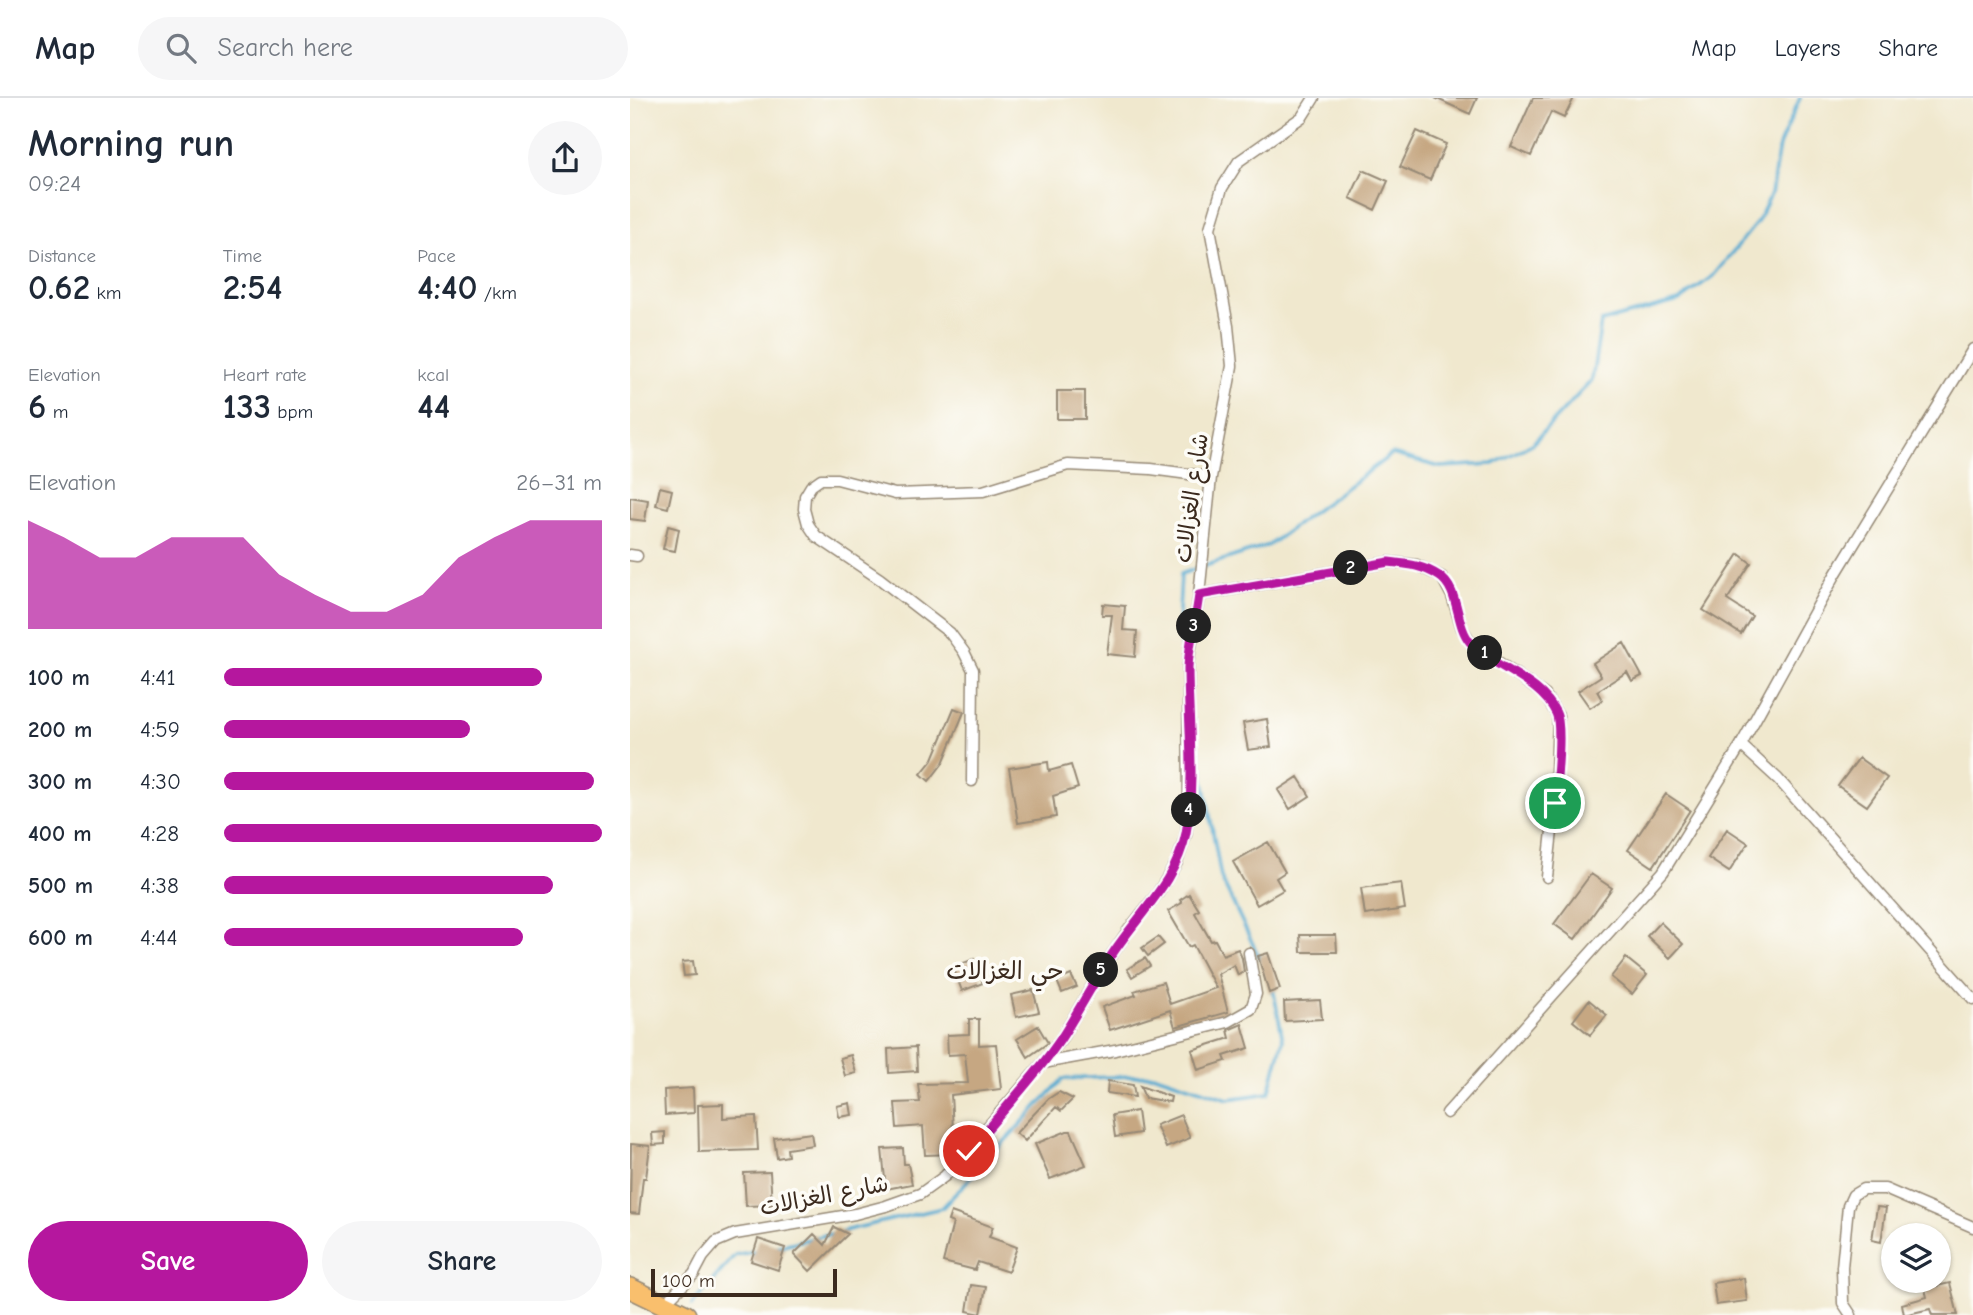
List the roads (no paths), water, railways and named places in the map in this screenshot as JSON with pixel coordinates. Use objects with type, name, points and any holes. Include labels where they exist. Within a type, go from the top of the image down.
[{"type":"highway","points":[[630,1288],[686,1315]]},
{"type":"street","name":"شارع الغزالات","points":[[664,1304],[694,1274],[703,1256],[716,1242],[766,1227],[855,1214],[886,1206],[920,1194],[945,1176],[1044,1063],[1102,969],[1158,893],[1177,862],[1186,835],[1189,808],[1188,665],[1199,595],[1211,477],[1232,366],[1228,326],[1210,228],[1222,188],[1239,160],[1302,117],[1314,98]]},
{"type":"street","points":[[1447,1113],[1663,872],[1741,745],[1835,575],[1973,349]]},
{"type":"street","points":[[972,781],[973,670],[964,652],[950,633],[880,579],[816,536],[808,524],[804,509],[805,496],[811,486],[821,479],[837,479],[895,494],[983,491],[1068,465],[1151,469],[1211,477]]},
{"type":"street","points":[[1199,595],[1389,562],[1417,565],[1442,577],[1452,596],[1462,628],[1471,643],[1545,695],[1558,716],[1555,803],[1547,877]]},
{"type":"street","points":[[1741,745],[1778,779],[1973,999]]},
{"type":"street","points":[[1044,1063],[1115,1050],[1227,1022],[1239,1016],[1251,1009],[1256,994],[1249,953]]},
{"type":"street","points":[[1851,1315],[1843,1303],[1842,1267],[1848,1206],[1853,1195],[1863,1189],[1885,1189],[1973,1227]]},
{"type":"waterway","points":[[1205,566],[1269,545],[1392,454],[1440,467],[1493,464],[1532,444],[1592,380],[1601,322],[1679,301],[1713,276],[1758,221],[1771,194],[1779,146],[1800,98]]},
{"type":"waterway","points":[[1184,663],[1178,629],[1181,574],[1198,568]]},
{"type":"waterway","points":[[1193,719],[1221,878],[1260,959]]},
{"type":"waterway","points":[[774,1247],[942,1208],[1063,1079],[1156,1075],[1228,1099],[1269,1093],[1283,1040],[1273,988]]},
{"type":"waterway","points":[[692,1305],[735,1255],[756,1251]]},
{"type":"district","name":"حي الغزالات","points":[[1005,971]]}]
